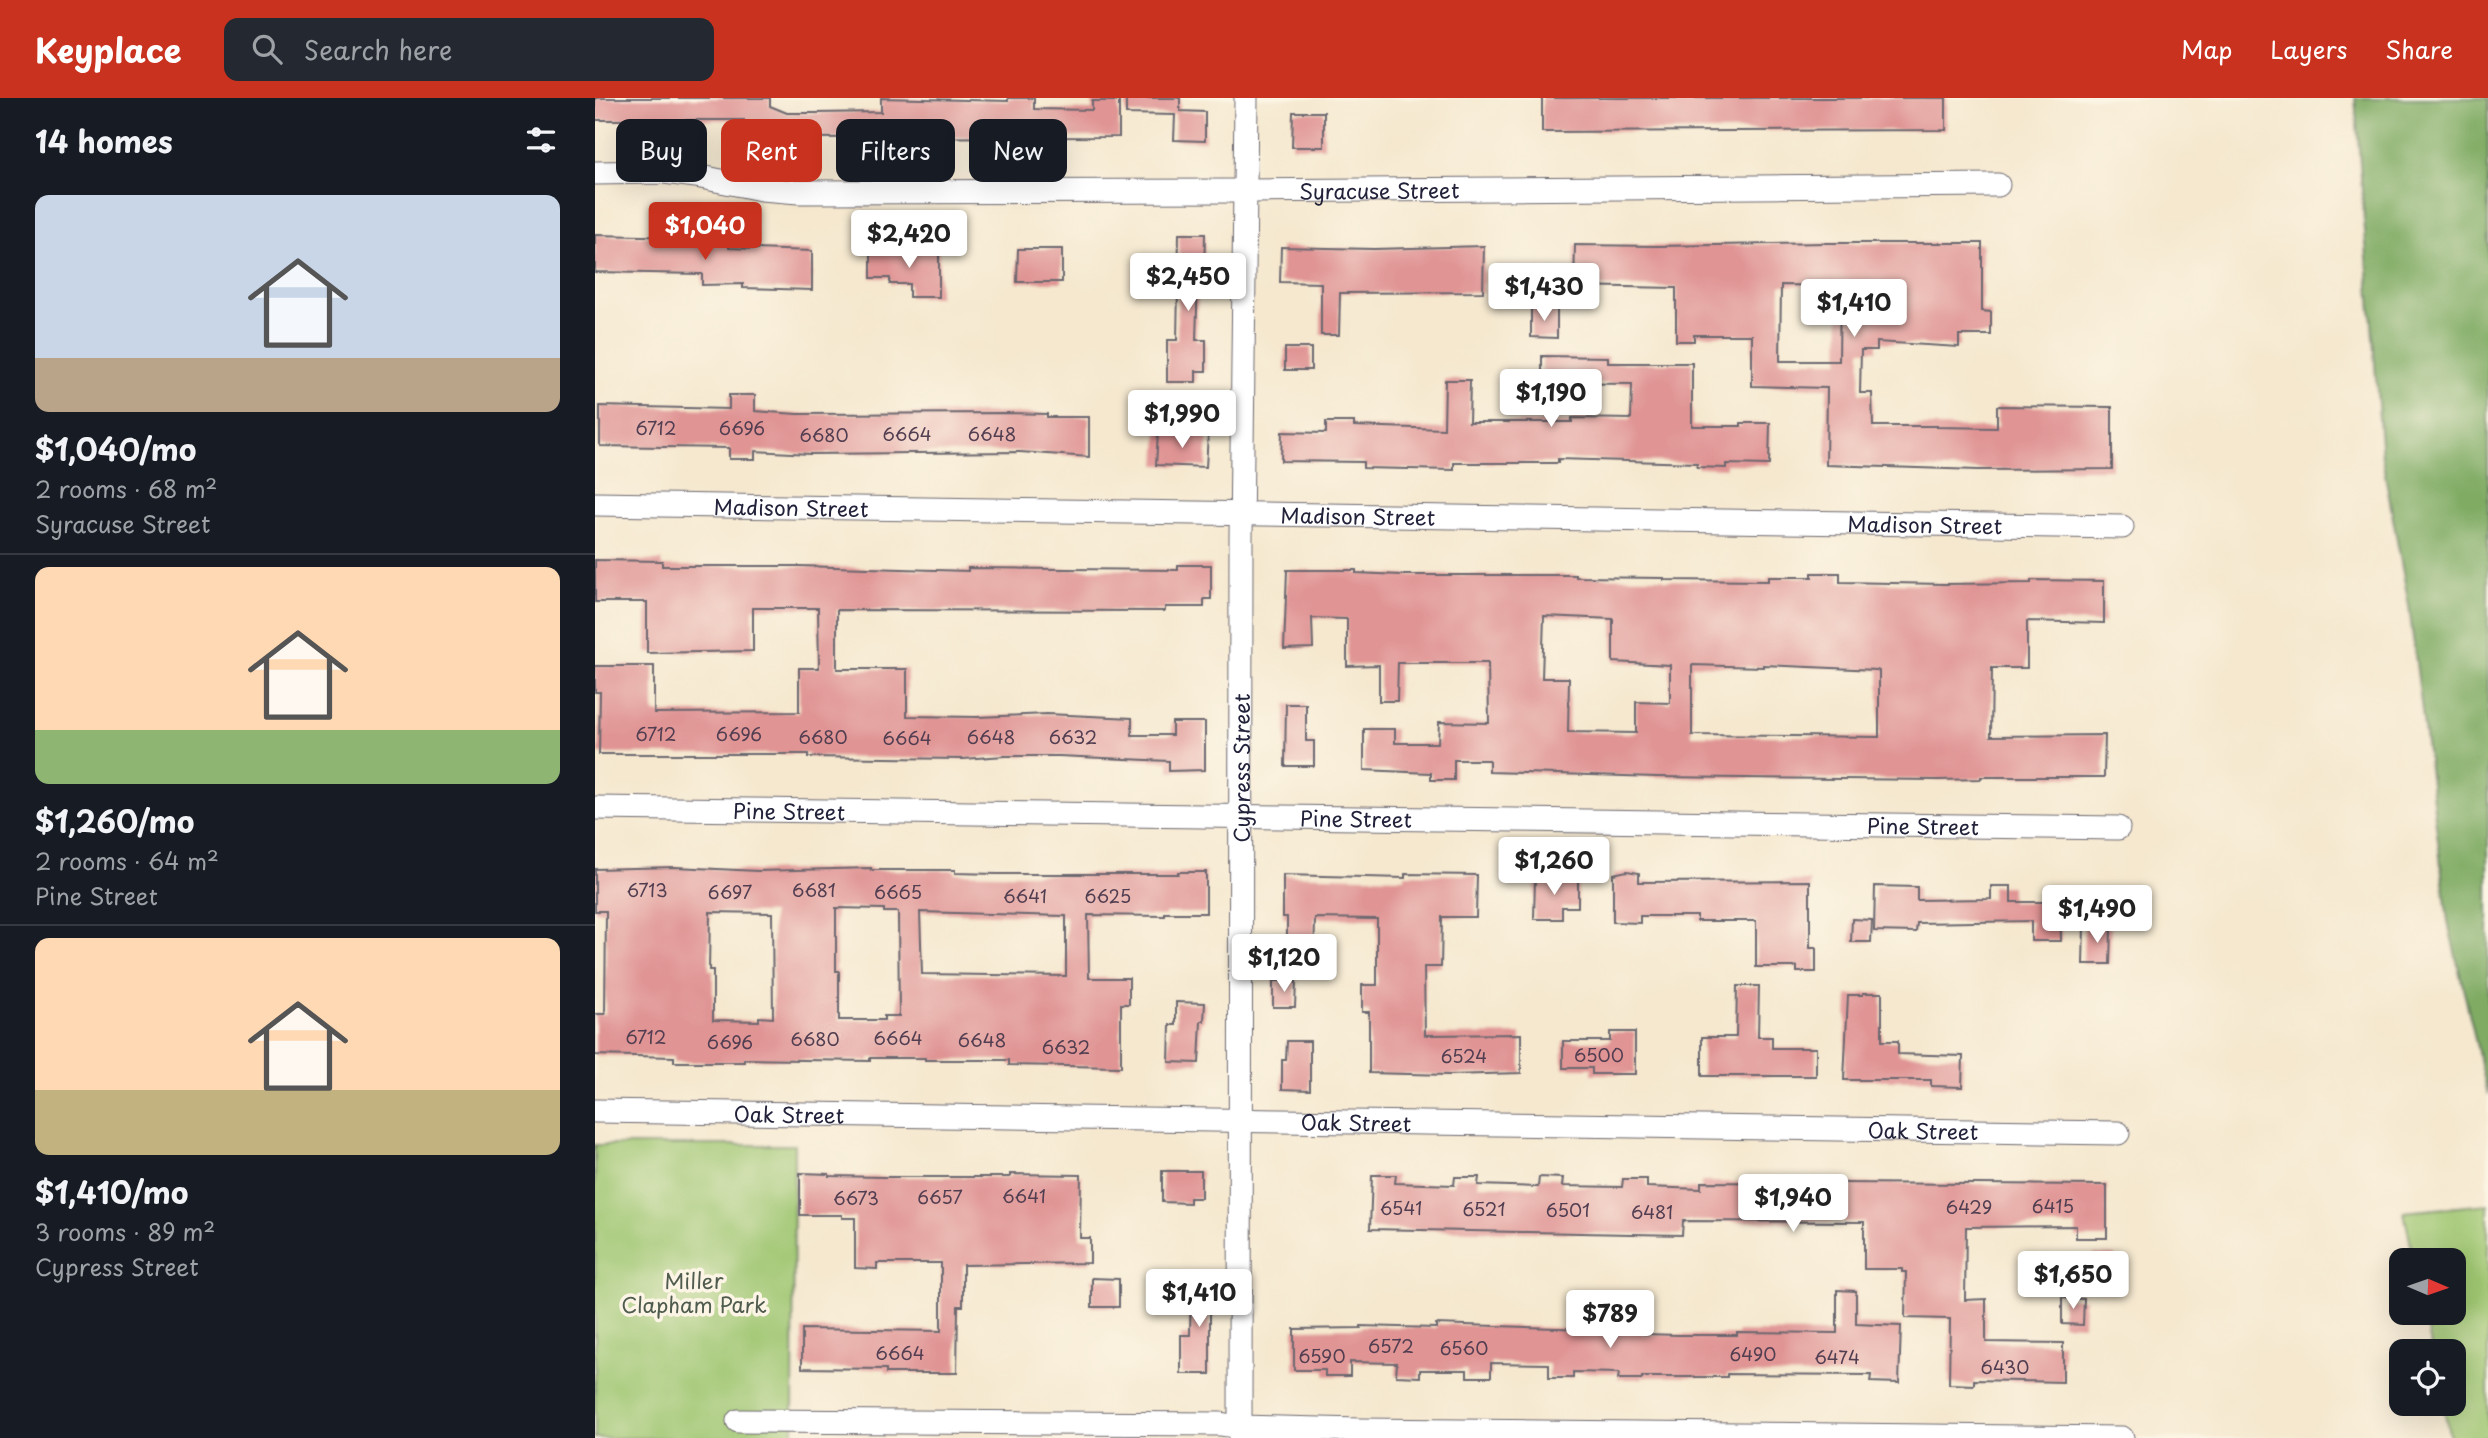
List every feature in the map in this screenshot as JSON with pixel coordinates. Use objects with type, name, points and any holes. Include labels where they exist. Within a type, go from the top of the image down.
[{"type":"street","name":"Cypress Street","points":[[1240,1432],[1242,513],[1246,98]]},
{"type":"street","name":"Syracuse Street","points":[[595,173],[664,172],[800,192],[1998,185]]},
{"type":"street","name":"Madison Street","points":[[595,503],[2122,527]]},
{"type":"street","name":"Pine Street","points":[[595,808],[2118,828]]},
{"type":"street","name":"Oak Street","points":[[595,1111],[2118,1133]]},
{"type":"street","points":[[738,1421],[1220,1424],[1240,1432],[1360,1430],[2122,1438]]},
{"type":"green space","points":[[2355,98],[2488,98],[2488,1095],[2448,922],[2409,606],[2382,458]]},
{"type":"green space","name":"Miller Clapham Park","points":[[595,1145],[794,1145],[793,1438],[595,1438]]},
{"type":"green space","points":[[2488,1204],[2488,1438],[2450,1438],[2445,1416],[2466,1416],[2466,1339],[2430,1339],[2427,1325],[2466,1325],[2466,1248],[2412,1248],[2404,1212]]},
{"type":"building","points":[[595,98],[770,98],[770,106],[787,113],[881,112],[881,98],[1008,101],[1008,98],[1034,98],[1034,109],[1092,110],[1092,101],[1119,101],[1119,137],[1067,137],[1067,119],[969,119],[969,137],[955,137],[955,119],[836,119],[836,138],[822,138],[822,119],[595,120]]},
{"type":"building","points":[[1126,98],[1180,98],[1180,111],[1205,112],[1205,141],[1174,140],[1175,115],[1126,114]]},
{"type":"building","points":[[1542,98],[1946,98],[1946,130],[1542,132]]},
{"type":"building","points":[[1293,112],[1324,112],[1324,147],[1292,147]]},
{"type":"building","points":[[1179,234],[1205,234],[1204,277],[1198,277],[1196,340],[1206,340],[1206,371],[1196,371],[1196,382],[1167,382],[1167,340],[1177,340]]},
{"type":"building","points":[[595,235],[687,237],[687,245],[812,251],[812,290],[743,288],[743,284],[702,285],[702,274],[595,272]]},
{"type":"building","points":[[1982,243],[1982,311],[1991,312],[1991,335],[1959,335],[1959,347],[1877,342],[1877,350],[1861,350],[1860,393],[1872,393],[1873,426],[1997,428],[1997,406],[2112,407],[2112,469],[1978,470],[1826,465],[1827,388],[1752,386],[1752,335],[1694,335],[1694,341],[1676,341],[1676,288],[1574,286],[1575,245]],"holes":[[[1781,285],[1840,286],[1839,361],[1780,361]]]},
{"type":"building","points":[[1484,246],[1483,292],[1340,293],[1339,335],[1321,335],[1321,283],[1280,282],[1281,247],[1374,249]]},
{"type":"building","points":[[1018,249],[1062,249],[1062,282],[1017,282]]},
{"type":"building","points":[[871,250],[939,250],[939,297],[909,297],[909,284],[890,284],[890,278],[871,278]]},
{"type":"building","points":[[1531,308],[1557,309],[1557,338],[1531,337]]},
{"type":"building","points":[[1285,348],[1311,348],[1311,370],[1285,370]]},
{"type":"building","points":[[1542,356],[1608,357],[1608,363],[1692,363],[1692,426],[1770,423],[1769,465],[1726,464],[1726,468],[1697,467],[1697,463],[1558,459],[1558,463],[1454,463],[1454,470],[1363,468],[1363,462],[1281,461],[1282,432],[1326,433],[1326,422],[1354,422],[1354,426],[1444,429],[1445,380],[1470,380],[1469,422],[1631,419],[1632,384],[1542,383]]},
{"type":"building","points":[[729,395],[755,395],[755,411],[797,414],[1006,413],[1089,417],[1089,457],[1020,452],[810,454],[755,451],[755,459],[729,459],[729,448],[600,446],[600,406],[729,409]]},
{"type":"building","points":[[1158,432],[1208,434],[1206,467],[1156,465]]},
{"type":"building","points":[[595,560],[662,561],[662,566],[800,566],[968,571],[968,568],[1178,570],[1178,565],[1211,565],[1211,599],[1204,599],[1204,607],[1165,607],[1165,611],[837,610],[837,669],[907,669],[907,716],[1047,714],[1132,718],[1132,735],[1172,735],[1172,722],[1205,722],[1205,770],[1169,771],[1169,761],[1059,756],[963,759],[808,757],[808,754],[599,754],[600,692],[595,692],[595,666],[654,666],[654,713],[799,712],[799,668],[819,668],[818,608],[753,608],[753,651],[647,653],[647,602],[595,602]]},
{"type":"building","points":[[1287,570],[1356,570],[1356,573],[1402,575],[1576,575],[1664,580],[1768,581],[1768,577],[1812,577],[1812,573],[1840,573],[1840,582],[1944,584],[2031,583],[2031,580],[2104,581],[2104,623],[2027,621],[2027,668],[1992,668],[1991,736],[2105,735],[2104,777],[1981,777],[1938,780],[1657,777],[1489,772],[1489,760],[1454,760],[1454,780],[1431,780],[1431,773],[1364,770],[1364,729],[1395,729],[1395,743],[1438,743],[1439,722],[1489,723],[1488,663],[1398,663],[1397,701],[1379,701],[1379,665],[1347,666],[1347,619],[1312,618],[1313,648],[1284,649]],"holes":[[[1544,616],[1613,619],[1613,662],[1670,665],[1670,703],[1636,702],[1636,733],[1568,732],[1569,678],[1542,678]],[[1692,665],[1877,670],[1879,737],[1692,735]]]},
{"type":"building","points":[[1286,704],[1306,704],[1306,741],[1314,741],[1314,766],[1285,766]]},
{"type":"building","points":[[675,867],[758,871],[871,868],[997,874],[1206,872],[1206,913],[1165,913],[1165,916],[1088,915],[1089,978],[1129,978],[1129,1004],[1121,1004],[1121,1067],[1009,1065],[1009,1060],[925,1058],[870,1058],[870,1061],[744,1059],[744,1062],[674,1062],[674,1057],[595,1055],[595,1014],[605,1014],[606,911],[595,911],[595,869]],"holes":[[[836,908],[898,912],[899,1016],[884,1016],[884,1020],[839,1020],[839,971],[836,971]],[[710,912],[772,913],[773,1018],[759,1017],[759,1021],[713,1020],[713,970],[709,970]],[[920,912],[1066,916],[1066,976],[922,974]]]},
{"type":"building","points":[[1627,871],[1639,873],[1639,882],[1810,881],[1810,948],[1816,948],[1816,972],[1797,972],[1797,967],[1756,967],[1756,921],[1697,921],[1697,916],[1640,916],[1640,923],[1613,922],[1613,874]]},
{"type":"building","points":[[1405,874],[1477,875],[1476,917],[1442,917],[1441,967],[1424,967],[1425,1035],[1521,1034],[1521,1073],[1369,1073],[1369,1012],[1362,1012],[1362,985],[1377,985],[1377,919],[1315,918],[1314,965],[1287,965],[1287,917],[1283,917],[1283,875],[1405,878]]},
{"type":"building","points":[[1535,878],[1578,879],[1578,907],[1562,907],[1562,919],[1534,919]]},
{"type":"building","points":[[1875,886],[1917,887],[1917,900],[1991,899],[1991,886],[2011,886],[2011,902],[2060,902],[2061,941],[2031,941],[2031,921],[1917,923],[1916,932],[1874,931]]},
{"type":"building","points":[[1852,919],[1872,920],[1871,942],[1851,942]]},
{"type":"building","points":[[2084,926],[2111,927],[2110,964],[2083,964]]},
{"type":"building","points":[[1273,981],[1296,981],[1295,1007],[1273,1007]]},
{"type":"building","points":[[1737,986],[1759,986],[1758,1037],[1772,1037],[1772,1048],[1816,1048],[1816,1076],[1702,1076],[1702,1037],[1736,1037]]},
{"type":"building","points":[[1882,993],[1882,1041],[1898,1041],[1898,1054],[1963,1056],[1962,1087],[1931,1086],[1931,1080],[1844,1080],[1848,995]]},
{"type":"building","points":[[1176,1002],[1205,1003],[1204,1021],[1201,1021],[1199,1063],[1169,1062],[1170,1025],[1176,1025]]},
{"type":"building","points":[[1610,1032],[1635,1032],[1635,1074],[1592,1074],[1592,1068],[1563,1068],[1563,1041],[1610,1041]]},
{"type":"building","points":[[1287,1041],[1310,1041],[1310,1090],[1282,1089],[1282,1060],[1286,1060]]},
{"type":"building","points":[[1162,1171],[1201,1171],[1201,1198],[1190,1198],[1190,1203],[1162,1202]]},
{"type":"building","points":[[800,1173],[884,1177],[1081,1175],[1080,1238],[1090,1238],[1090,1263],[963,1265],[963,1306],[958,1306],[957,1373],[886,1373],[886,1369],[802,1368],[802,1329],[941,1331],[941,1263],[877,1263],[877,1269],[855,1268],[855,1218],[842,1218],[842,1215],[800,1215]]},
{"type":"building","points":[[1372,1175],[1396,1175],[1395,1183],[1454,1185],[1455,1177],[1479,1177],[1478,1185],[1538,1187],[1539,1177],[1563,1178],[1562,1186],[1622,1187],[1623,1179],[1647,1179],[1647,1187],[1701,1189],[1701,1182],[2107,1185],[2107,1238],[2076,1238],[2076,1226],[1966,1227],[1965,1300],[1986,1299],[1986,1342],[2063,1343],[2063,1382],[1974,1380],[1974,1385],[1949,1384],[1950,1319],[1905,1318],[1906,1272],[1902,1272],[1902,1269],[1864,1269],[1864,1222],[1683,1221],[1682,1235],[1370,1229]]},
{"type":"building","points":[[2094,1254],[2115,1255],[2115,1279],[2093,1279]]},
{"type":"building","points":[[1092,1278],[1119,1279],[1119,1307],[1092,1307]]},
{"type":"building","points":[[1191,1280],[1218,1280],[1217,1302],[1210,1302],[1210,1374],[1181,1374],[1181,1335],[1190,1335]]},
{"type":"building","points":[[1837,1290],[1856,1291],[1856,1324],[1901,1326],[1899,1383],[1870,1382],[1871,1375],[1727,1374],[1727,1377],[1618,1379],[1619,1373],[1573,1372],[1573,1378],[1549,1378],[1549,1364],[1491,1363],[1491,1377],[1467,1377],[1467,1370],[1420,1370],[1420,1377],[1396,1376],[1397,1363],[1350,1362],[1350,1376],[1325,1376],[1325,1370],[1294,1370],[1294,1329],[1361,1326],[1436,1328],[1436,1324],[1587,1329],[1643,1327],[1643,1334],[1679,1335],[1737,1335],[1737,1332],[1837,1333]]},
{"type":"building","points":[[2062,1298],[2084,1299],[2083,1325],[2062,1324]]}]
